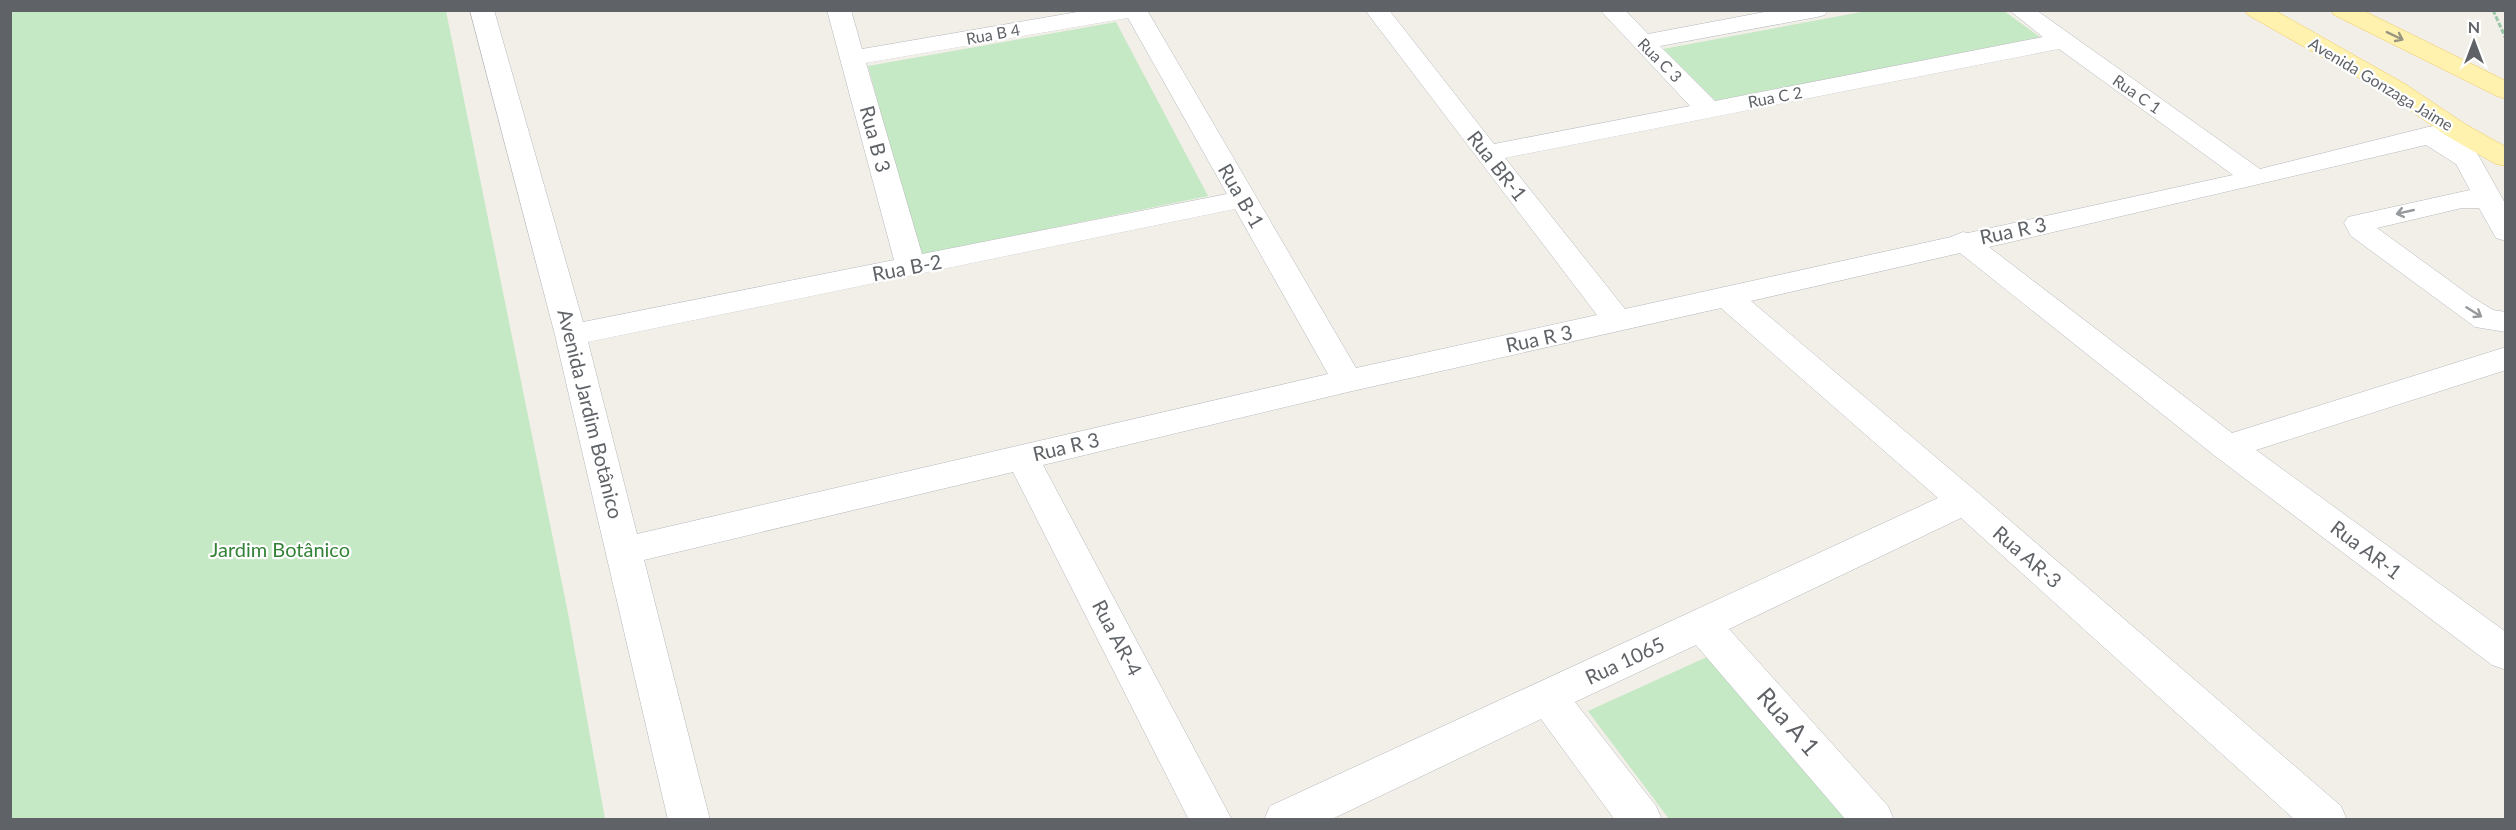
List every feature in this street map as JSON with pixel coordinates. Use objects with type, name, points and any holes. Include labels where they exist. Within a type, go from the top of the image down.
[{"type":"main road","name":"Avenida Gonzaga Jaime","points":[[2256,10],[2396,89],[2428,136],[2505,158]]},
{"type":"main road","points":[[2342,10],[2505,91]]},
{"type":"main road","points":[[2382,10],[2505,71]]},
{"type":"street","name":"Avenida Jardim Botânico","points":[[482,10],[571,335],[689,819]]},
{"type":"street","name":"Rua B 3","points":[[839,10],[910,268]]},
{"type":"street","name":"Rua B 4","points":[[852,58],[1134,10]]},
{"type":"street","name":"Rua B-1","points":[[1134,10],[1348,381]]},
{"type":"street","name":"Rua BR-1","points":[[1376,10],[1618,321]]},
{"type":"street","name":"Rua C 3","points":[[1611,10],[1709,110]]},
{"type":"street","points":[[1642,42],[1817,10]]},
{"type":"street","name":"Rua C 1","points":[[2020,10],[2255,178]]},
{"type":"street","name":"Rua C 2","points":[[1487,153],[2062,41]]},
{"type":"street","points":[[2428,136],[2442,163],[2505,232]]},
{"type":"street","name":"Rua R 3","points":[[623,552],[1348,381],[2255,178],[2428,136]]},
{"type":"street","name":"Rua B-2","points":[[571,335],[1243,199]]},
{"type":"street","points":[[2474,199],[2358,223],[2361,230],[2461,304],[2486,320],[2505,322]]},
{"type":"street","name":"Rua AR-1","points":[[1963,242],[2227,447],[2505,654]]},
{"type":"street","name":"Rua AR-3","points":[[1726,297],[1965,501],[2326,819]]},
{"type":"street","points":[[2227,447],[2505,358]]},
{"type":"street","name":"Rua AR-4","points":[[1023,457],[1211,819]]},
{"type":"street","name":"Rua 1065","points":[[1285,819],[1965,501]]},
{"type":"street","name":"Rua A 1","points":[[1702,625],[1874,819]]},
{"type":"street","points":[[1548,697],[1641,819]]},
{"type":"path","points":[[2493,10],[2505,39]]},
{"type":"green space","points":[[1872,10],[2004,11],[2040,37],[1714,101],[1663,49]]},
{"type":"green space","name":"Jardim Botânico","points":[[10,11],[446,11],[568,613],[605,819],[11,819]]},
{"type":"green space","points":[[1116,22],[1208,196],[920,255],[868,66]]},
{"type":"green space","points":[[1707,657],[1845,819],[1669,819],[1588,711]]}]
